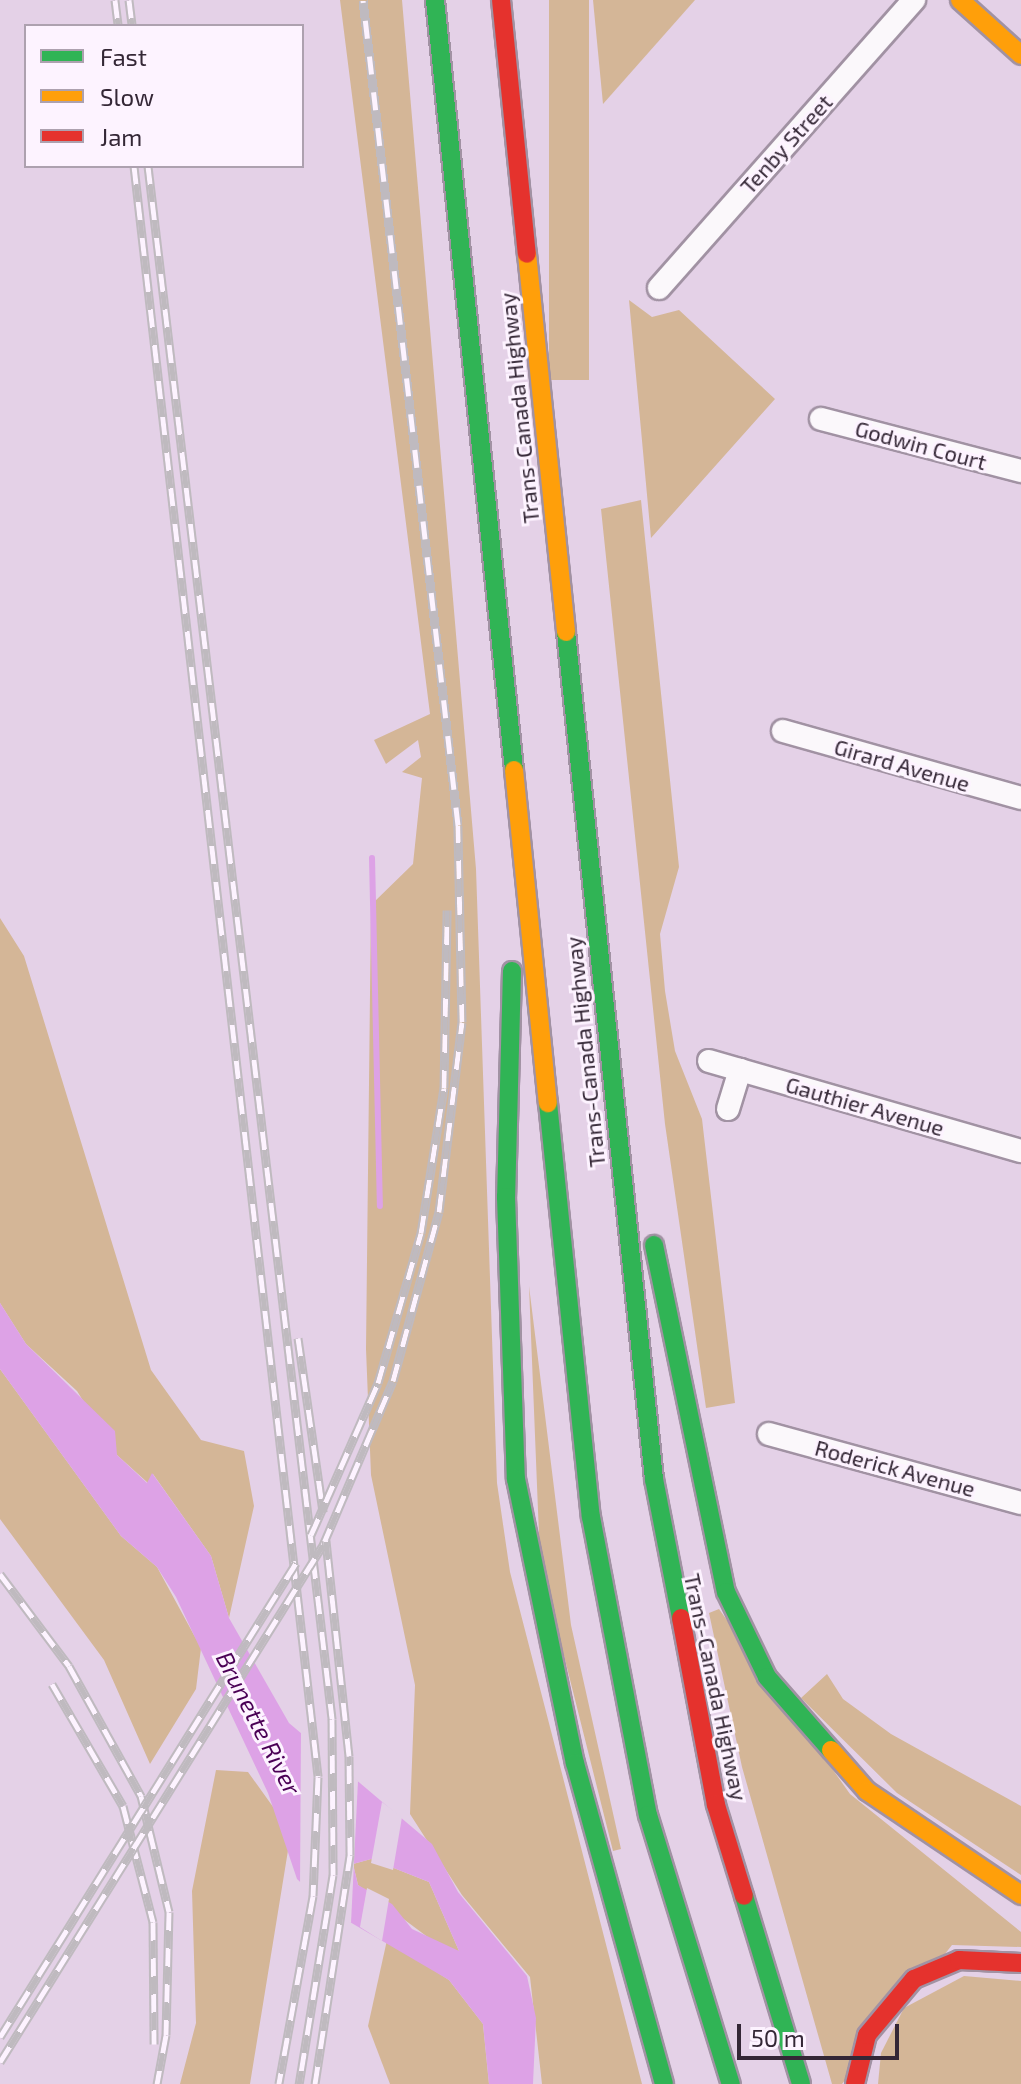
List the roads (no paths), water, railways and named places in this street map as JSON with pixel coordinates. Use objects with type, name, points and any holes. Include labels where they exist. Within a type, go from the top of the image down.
[{"type":"main road","name":"Trans-Canada Highway","points":[[435,0],[578,1409],[607,1619],[648,1815],[731,2084]]},
{"type":"main road","name":"Trans-Canada Highway","points":[[501,0],[600,964],[671,1596],[716,1805],[801,2084]]},
{"type":"main road","points":[[960,0],[1018,47]]},
{"type":"main road","points":[[517,790],[506,1197],[516,1479],[575,1763],[664,2084]]},
{"type":"main road","points":[[600,964],[710,1537],[743,1634],[797,1720],[836,1764],[1021,1895]]},
{"type":"main road","points":[[855,2084],[867,2035],[914,1979],[959,1960],[1021,1963]]},
{"type":"street","name":"Tenby Street","points":[[659,288],[914,0]]},
{"type":"street","name":"Godwin Court","points":[[821,419],[1021,471]]},
{"type":"street","name":"Girard Avenue","points":[[783,731],[1021,798]]},
{"type":"street","name":"Gauthier Avenue","points":[[709,1061],[1021,1151]]},
{"type":"street","points":[[728,1109],[740,1070]]},
{"type":"street","name":"Roderick Avenue","points":[[769,1434],[1021,1503]]},
{"type":"water","name":"Brunette River","points":[[0,1303],[26,1344],[115,1431],[117,1455],[147,1483],[152,1473],[211,1556],[229,1618],[289,1723],[432,1844],[458,1892],[527,1976],[536,2018],[533,2084],[489,2084],[483,2024],[449,1980],[331,1911],[297,1879],[268,1793],[176,1597],[157,1567],[121,1536],[0,1369]],"holes":[[[371,1859],[429,1882],[459,1951],[412,1929],[392,1904],[358,1885],[353,1864]]]},
{"type":"waterway","points":[[372,858],[380,1206]]},
{"type":"railway","points":[[115,0],[118,24]]},
{"type":"railway","points":[[129,0],[132,24]]},
{"type":"railway","points":[[0,2062],[323,1545],[393,1381],[439,1212],[462,1022],[458,825],[363,0]]},
{"type":"railway","points":[[134,168],[318,1777],[313,1896],[279,2084]]},
{"type":"railway","points":[[148,168],[332,1719],[333,1875],[299,2084]]},
{"type":"railway","points":[[311,1535],[378,1383],[421,1233],[444,1088],[447,910]]},
{"type":"railway","points":[[298,1338],[323,1512]]},
{"type":"railway","points":[[315,2084],[350,1855],[349,1756],[326,1540]]},
{"type":"railway","points":[[0,2037],[296,1563]]},
{"type":"railway","points":[[0,1574],[69,1666],[141,1796],[169,1912],[166,2035],[157,2084]]},
{"type":"railway","points":[[52,1684],[123,1806],[153,1922],[154,2044]]}]
